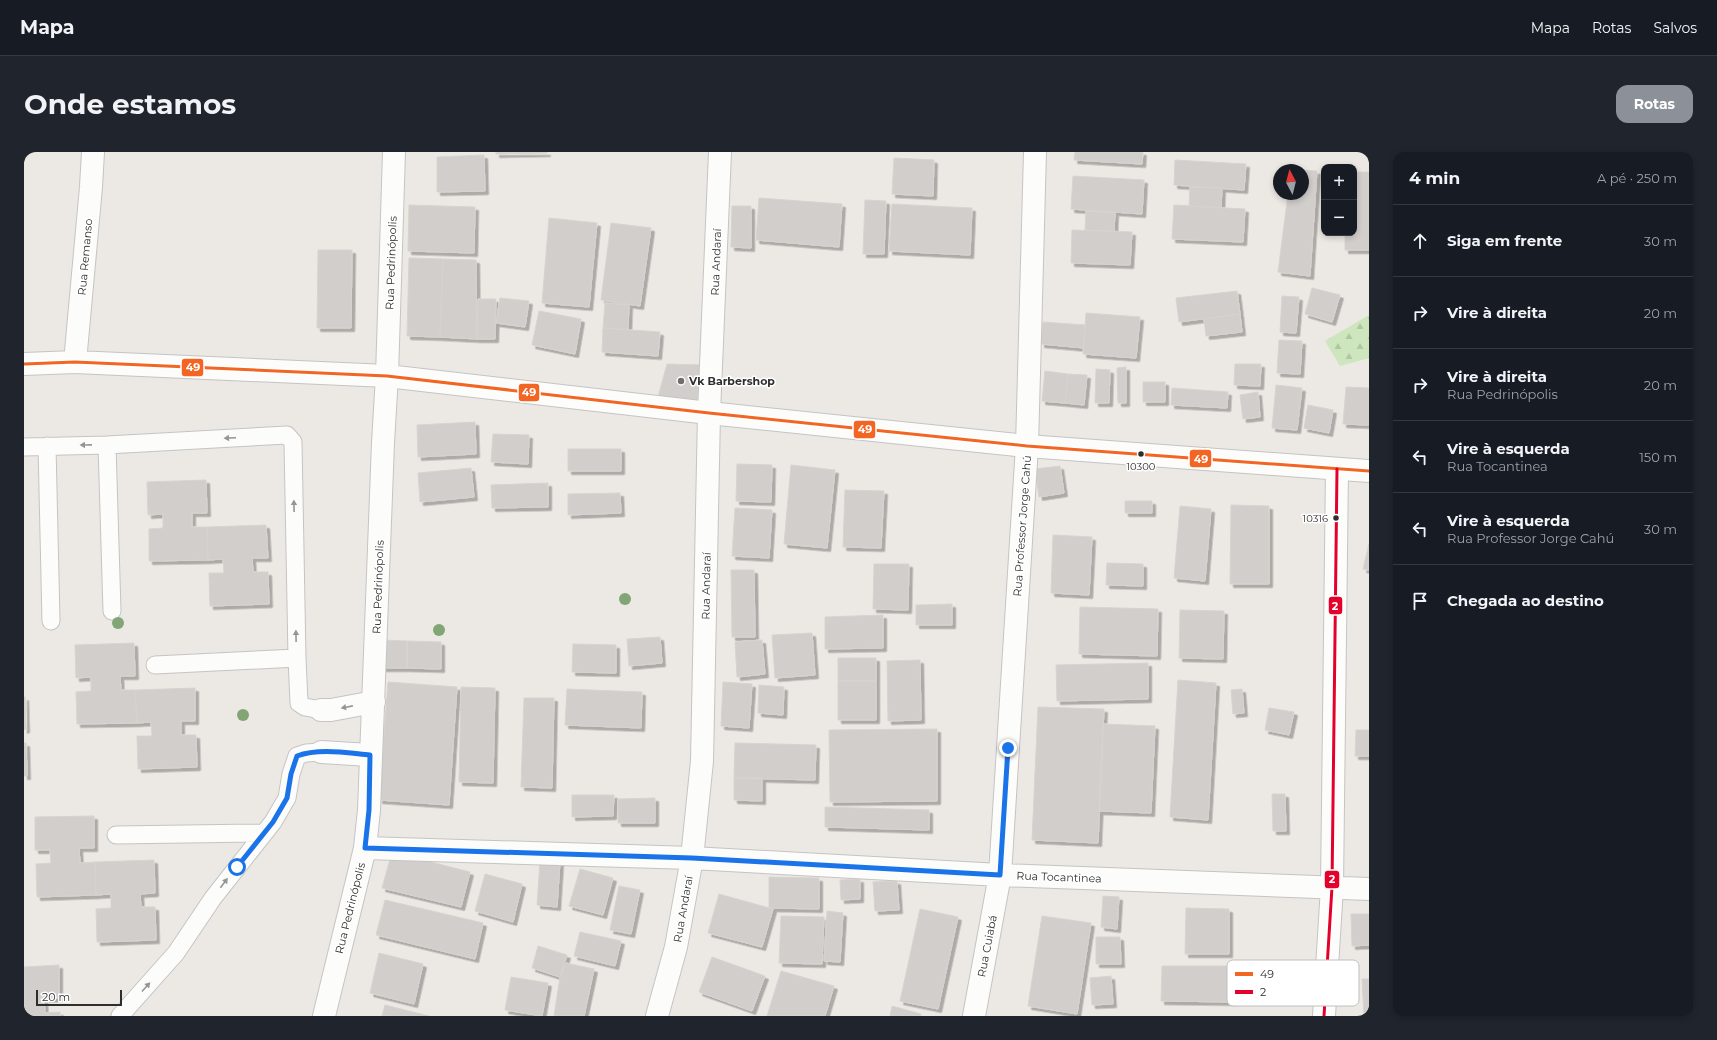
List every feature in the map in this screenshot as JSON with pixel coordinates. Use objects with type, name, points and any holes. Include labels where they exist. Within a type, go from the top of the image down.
[{"type":"street","name":"Rua Remanso","points":[[75,362],[93,152]]},
{"type":"street","name":"Rua Pedrinópolis","points":[[324,1016],[365,848],[369,810],[383,443],[388,376],[394,152]]},
{"type":"street","name":"Rua Andaraí","points":[[657,1016],[676,947],[692,858],[702,761],[709,413],[720,152]]},
{"type":"street","name":"Rua Professor Jorge Cahú","points":[[1000,875],[1027,446],[1035,152]]},
{"type":"street","points":[[24,364],[75,362],[388,376],[709,413],[1027,446],[1369,472]]},
{"type":"street","points":[[1327,960],[1332,887],[1336,469]]},
{"type":"street","points":[[321,710],[331,710],[374,702]]},
{"type":"street","points":[[322,752],[370,755]]},
{"type":"street","name":"Rua Tocantinea","points":[[365,848],[692,858],[1000,875],[1369,889]]},
{"type":"street","name":"Rua Cuiabá","points":[[974,1016],[1000,875]]},
{"type":"street","points":[[1324,1016],[1325,1006]]},
{"type":"lane","points":[[24,446],[107,445],[287,435],[293,442],[299,703],[304,707],[321,710]]},
{"type":"lane","points":[[107,445],[112,611]]},
{"type":"lane","points":[[47,446],[51,621]]},
{"type":"lane","points":[[155,665],[297,658]]},
{"type":"lane","points":[[120,1016],[176,953],[213,898],[273,822],[287,798],[291,774],[297,756],[306,753],[322,752]]},
{"type":"lane","points":[[116,835],[264,833]]},
{"type":"green space","points":[[1369,315],[1369,358],[1340,366],[1325,341]]},
{"type":"building","points":[[496,152],[547,152],[547,153],[496,154]]},
{"type":"building","points":[[1075,152],[1143,152],[1142,164],[1074,160]]},
{"type":"building","points":[[484,155],[485,191],[437,192],[437,157]]},
{"type":"building","points":[[894,158],[934,160],[933,196],[892,194]]},
{"type":"building","points":[[1175,160],[1246,164],[1244,190],[1174,185]]},
{"type":"building","points":[[1309,170],[1317,171],[1310,276],[1278,272],[1287,200],[1309,200]]},
{"type":"building","points":[[1357,172],[1369,172],[1369,250],[1345,250],[1345,236],[1357,236]]},
{"type":"building","points":[[1073,176],[1144,180],[1142,214],[1071,209]]},
{"type":"building","points":[[1190,187],[1222,188],[1221,208],[1189,206]]},
{"type":"building","points":[[759,198],[842,204],[839,247],[756,240]]},
{"type":"building","points":[[865,200],[886,201],[884,254],[863,254]]},
{"type":"building","points":[[892,204],[972,208],[970,255],[889,251]]},
{"type":"building","points":[[409,205],[475,207],[474,253],[408,251]]},
{"type":"building","points":[[1174,205],[1245,209],[1243,242],[1172,239]]},
{"type":"building","points":[[732,206],[751,206],[751,248],[731,247]]},
{"type":"building","points":[[1086,211],[1115,213],[1114,231],[1085,230]]},
{"type":"building","points":[[549,218],[597,223],[589,307],[542,303]]},
{"type":"building","points":[[611,223],[651,228],[640,306],[601,300]]},
{"type":"building","points":[[1072,230],[1132,232],[1130,265],[1071,263]]},
{"type":"building","points":[[318,250],[352,250],[351,328],[317,328]]},
{"type":"building","points":[[409,258],[443,259],[440,337],[407,336]]},
{"type":"building","points":[[443,259],[476,260],[477,339],[440,337]]},
{"type":"building","points":[[1312,288],[1340,295],[1332,322],[1305,314]]},
{"type":"building","points":[[1237,291],[1240,314],[1179,322],[1176,298]]},
{"type":"building","points":[[1282,296],[1299,297],[1296,333],[1280,332]]},
{"type":"building","points":[[500,298],[529,301],[525,327],[496,323]]},
{"type":"building","points":[[478,299],[496,299],[495,339],[477,339]]},
{"type":"building","points":[[605,303],[629,305],[628,330],[603,328]]},
{"type":"building","points":[[539,311],[581,319],[575,354],[532,345]]},
{"type":"building","points":[[1086,313],[1140,317],[1136,358],[1083,354]]},
{"type":"building","points":[[1240,314],[1242,332],[1206,336],[1204,319]]},
{"type":"building","points":[[1043,322],[1085,325],[1084,348],[1041,344]]},
{"type":"building","points":[[603,328],[660,332],[658,356],[602,352]]},
{"type":"building","points":[[1279,340],[1302,341],[1300,374],[1277,373]]},
{"type":"building","name":"Vk Barbershop","points":[[667,364],[701,365],[697,402],[658,397]]},
{"type":"building","points":[[1235,364],[1261,364],[1260,386],[1234,385]]},
{"type":"building","points":[[1126,367],[1126,403],[1118,403],[1117,368]]},
{"type":"building","points":[[1096,369],[1110,370],[1109,403],[1095,403]]},
{"type":"building","points":[[1045,371],[1068,374],[1065,403],[1042,401]]},
{"type":"building","points":[[1068,374],[1087,375],[1084,405],[1065,403]]},
{"type":"building","points":[[1143,382],[1165,382],[1165,402],[1143,402]]},
{"type":"building","points":[[1276,385],[1302,388],[1297,430],[1272,428]]},
{"type":"building","points":[[1346,387],[1369,388],[1369,425],[1343,424]]},
{"type":"building","points":[[1172,388],[1228,392],[1227,408],[1171,405]]},
{"type":"building","points":[[1258,392],[1260,417],[1243,419],[1240,395]]},
{"type":"building","points":[[1308,405],[1333,410],[1329,433],[1304,428]]},
{"type":"building","points":[[475,422],[476,454],[418,457],[417,425]]},
{"type":"building","points":[[493,434],[529,435],[528,464],[491,462]]},
{"type":"building","points":[[568,449],[621,449],[621,471],[568,471]]},
{"type":"building","points":[[737,464],[772,465],[771,502],[736,501]]},
{"type":"building","points":[[791,465],[835,470],[827,548],[784,544]]},
{"type":"building","points":[[1060,466],[1064,493],[1039,497],[1035,469]]},
{"type":"building","points":[[471,468],[474,497],[420,502],[418,473]]},
{"type":"building","points":[[206,480],[207,513],[192,513],[192,527],[207,527],[208,560],[149,561],[149,529],[163,528],[163,514],[148,515],[147,482]]},
{"type":"building","points":[[548,483],[548,507],[492,508],[491,485]]},
{"type":"building","points":[[845,490],[884,491],[881,548],[843,547]]},
{"type":"building","points":[[620,493],[621,513],[568,515],[568,494]]},
{"type":"building","points":[[1125,501],[1152,501],[1152,513],[1125,513]]},
{"type":"building","points":[[1231,505],[1269,506],[1269,584],[1230,584]]},
{"type":"building","points":[[1180,506],[1211,509],[1205,581],[1174,578]]},
{"type":"building","points":[[735,508],[772,510],[769,558],[732,556]]},
{"type":"building","points":[[266,525],[268,558],[252,558],[253,572],[268,572],[269,604],[210,606],[209,573],[224,573],[223,559],[208,560],[207,527]]},
{"type":"building","points":[[1053,535],[1092,537],[1089,595],[1051,593]]},
{"type":"building","points":[[1369,544],[1369,570],[1363,569]]},
{"type":"building","points":[[1107,563],[1143,564],[1143,586],[1106,585]]},
{"type":"building","points":[[874,564],[909,564],[908,610],[873,609]]},
{"type":"building","points":[[731,570],[754,570],[755,637],[732,637]]},
{"type":"building","points":[[952,604],[952,625],[916,625],[916,605]]},
{"type":"building","points":[[1080,607],[1158,609],[1157,656],[1079,654]]},
{"type":"building","points":[[1180,610],[1224,611],[1223,659],[1179,658]]},
{"type":"building","points":[[883,615],[883,648],[825,649],[825,617]]},
{"type":"building","points":[[812,633],[815,675],[775,678],[772,635]]},
{"type":"building","points":[[660,637],[662,663],[629,666],[627,639]]},
{"type":"building","points":[[382,640],[407,641],[407,668],[381,668]]},
{"type":"building","points":[[762,640],[765,674],[737,677],[735,642]]},
{"type":"building","points":[[407,641],[441,642],[441,669],[407,668]]},
{"type":"building","points":[[134,643],[135,676],[120,676],[121,690],[135,690],[137,723],[77,724],[76,692],[91,691],[91,677],[76,678],[75,645]]},
{"type":"building","points":[[573,644],[616,645],[616,673],[572,672]]},
{"type":"building","points":[[838,658],[876,658],[876,681],[838,681]]},
{"type":"building","points":[[920,660],[921,720],[888,721],[887,661]]},
{"type":"building","points":[[1148,663],[1148,699],[1057,701],[1056,665]]},
{"type":"building","points":[[1178,680],[1216,683],[1208,820],[1170,817]]},
{"type":"building","points":[[838,681],[876,681],[876,720],[838,720]]},
{"type":"building","points":[[388,682],[457,687],[449,805],[379,800]]},
{"type":"building","points":[[723,682],[752,684],[749,728],[721,726]]},
{"type":"building","points":[[759,685],[784,687],[783,715],[758,713]]},
{"type":"building","points":[[461,687],[495,688],[493,783],[459,782]]},
{"type":"building","points":[[195,688],[195,721],[181,721],[181,735],[196,735],[197,767],[138,769],[137,736],[152,736],[151,722],[137,723],[135,690]]},
{"type":"building","points":[[567,689],[642,692],[641,728],[565,725]]},
{"type":"building","points":[[1242,689],[1244,713],[1233,714],[1231,690]]},
{"type":"building","points":[[24,697],[26,729],[24,730]]},
{"type":"building","points":[[524,698],[554,698],[552,788],[521,787]]},
{"type":"building","points":[[1038,707],[1104,709],[1098,843],[1032,840]]},
{"type":"building","points":[[1269,708],[1294,712],[1289,735],[1265,730]]},
{"type":"building","points":[[1103,724],[1155,726],[1151,813],[1099,811]]},
{"type":"building","points":[[937,729],[937,801],[830,802],[829,730]]},
{"type":"building","points":[[1356,730],[1369,730],[1369,756],[1355,756]]},
{"type":"building","points":[[24,743],[26,743],[27,776],[24,776]]},
{"type":"building","points":[[735,743],[816,745],[815,780],[734,778]]},
{"type":"building","points":[[734,778],[762,778],[762,801],[734,800]]},
{"type":"building","points":[[1272,794],[1285,794],[1286,831],[1273,831]]},
{"type":"building","points":[[572,795],[614,795],[613,816],[572,817]]},
{"type":"building","points":[[655,798],[655,823],[618,823],[618,799]]},
{"type":"building","points":[[825,807],[929,810],[929,830],[825,827]]},
{"type":"building","points":[[94,816],[94,848],[79,848],[80,863],[95,862],[96,895],[37,897],[36,864],[51,863],[50,850],[35,850],[35,817]]},
{"type":"building","points":[[392,852],[470,872],[461,907],[382,888]]},
{"type":"building","points":[[154,860],[155,893],[140,894],[141,907],[155,907],[156,940],[97,942],[96,909],[111,908],[111,894],[96,895],[95,862]]},
{"type":"building","points":[[540,861],[560,862],[557,907],[537,905]]},
{"type":"building","points":[[580,869],[613,878],[603,915],[569,906]]},
{"type":"building","points":[[485,874],[522,884],[513,922],[475,911]]},
{"type":"building","points":[[769,877],[819,878],[819,909],[769,908]]},
{"type":"building","points":[[860,879],[860,899],[841,900],[840,880]]},
{"type":"building","points":[[897,881],[899,910],[875,911],[873,882]]},
{"type":"building","points":[[619,886],[640,890],[631,934],[610,930]]},
{"type":"building","points":[[719,894],[773,909],[762,947],[708,933]]},
{"type":"building","points":[[1103,896],[1119,897],[1117,929],[1101,927]]},
{"type":"building","points":[[385,900],[483,923],[475,959],[376,935]]},
{"type":"building","points":[[1186,908],[1229,909],[1229,954],[1185,954]]},
{"type":"building","points":[[920,909],[958,917],[938,1009],[900,1001]]},
{"type":"building","points":[[827,911],[843,913],[840,962],[824,961]]},
{"type":"building","points":[[1351,914],[1369,914],[1369,945],[1352,946]]},
{"type":"building","points":[[781,916],[824,917],[822,964],[779,963]]},
{"type":"building","points":[[1042,916],[1091,923],[1077,1014],[1028,1006]]},
{"type":"building","points":[[580,932],[621,941],[615,966],[574,956]]},
{"type":"building","points":[[1096,937],[1120,937],[1121,964],[1096,964]]},
{"type":"building","points":[[538,946],[567,955],[560,977],[532,968]]},
{"type":"building","points":[[379,953],[423,964],[414,1004],[370,993]]},
{"type":"building","points":[[712,957],[765,976],[752,1011],[699,992]]},
{"type":"building","points":[[566,963],[594,969],[584,1016],[554,1016],[560,977]]},
{"type":"building","points":[[59,965],[59,998],[44,999],[45,1013],[60,1012],[60,1016],[24,1016],[24,967]]},
{"type":"building","points":[[1162,966],[1227,966],[1227,1002],[1161,1001]]},
{"type":"building","points":[[781,971],[834,986],[825,1016],[767,1016]]},
{"type":"building","points":[[1111,976],[1113,1004],[1092,1005],[1090,978]]},
{"type":"building","points":[[511,977],[548,983],[542,1016],[505,1010]]},
{"type":"building","points":[[1362,979],[1369,979],[1369,1016],[1364,1016]]},
{"type":"building","points":[[385,1005],[429,1016],[382,1016]]},
{"type":"building","points":[[892,1006],[921,1014],[920,1016],[890,1016]]},
{"type":"transit line","name":"49","points":[[24,364],[75,362],[387,376],[709,413],[1027,446],[1369,471]]},
{"type":"transit line","name":"2","points":[[1327,960],[1332,887],[1337,469]]},
{"type":"transit line","name":"2","points":[[1324,1016],[1325,1006]]},
{"type":"place","name":"Vk Barbershop","points":[[681,381]]},
{"type":"place","name":"10300","points":[[1141,454]]},
{"type":"place","name":"10316","points":[[1336,518]]},
{"type":"route","points":[[237,867],[273,822],[287,798],[291,774],[297,756],[306,753],[322,752],[370,755],[369,810],[365,848],[692,858],[1000,875],[1008,748]]}]
